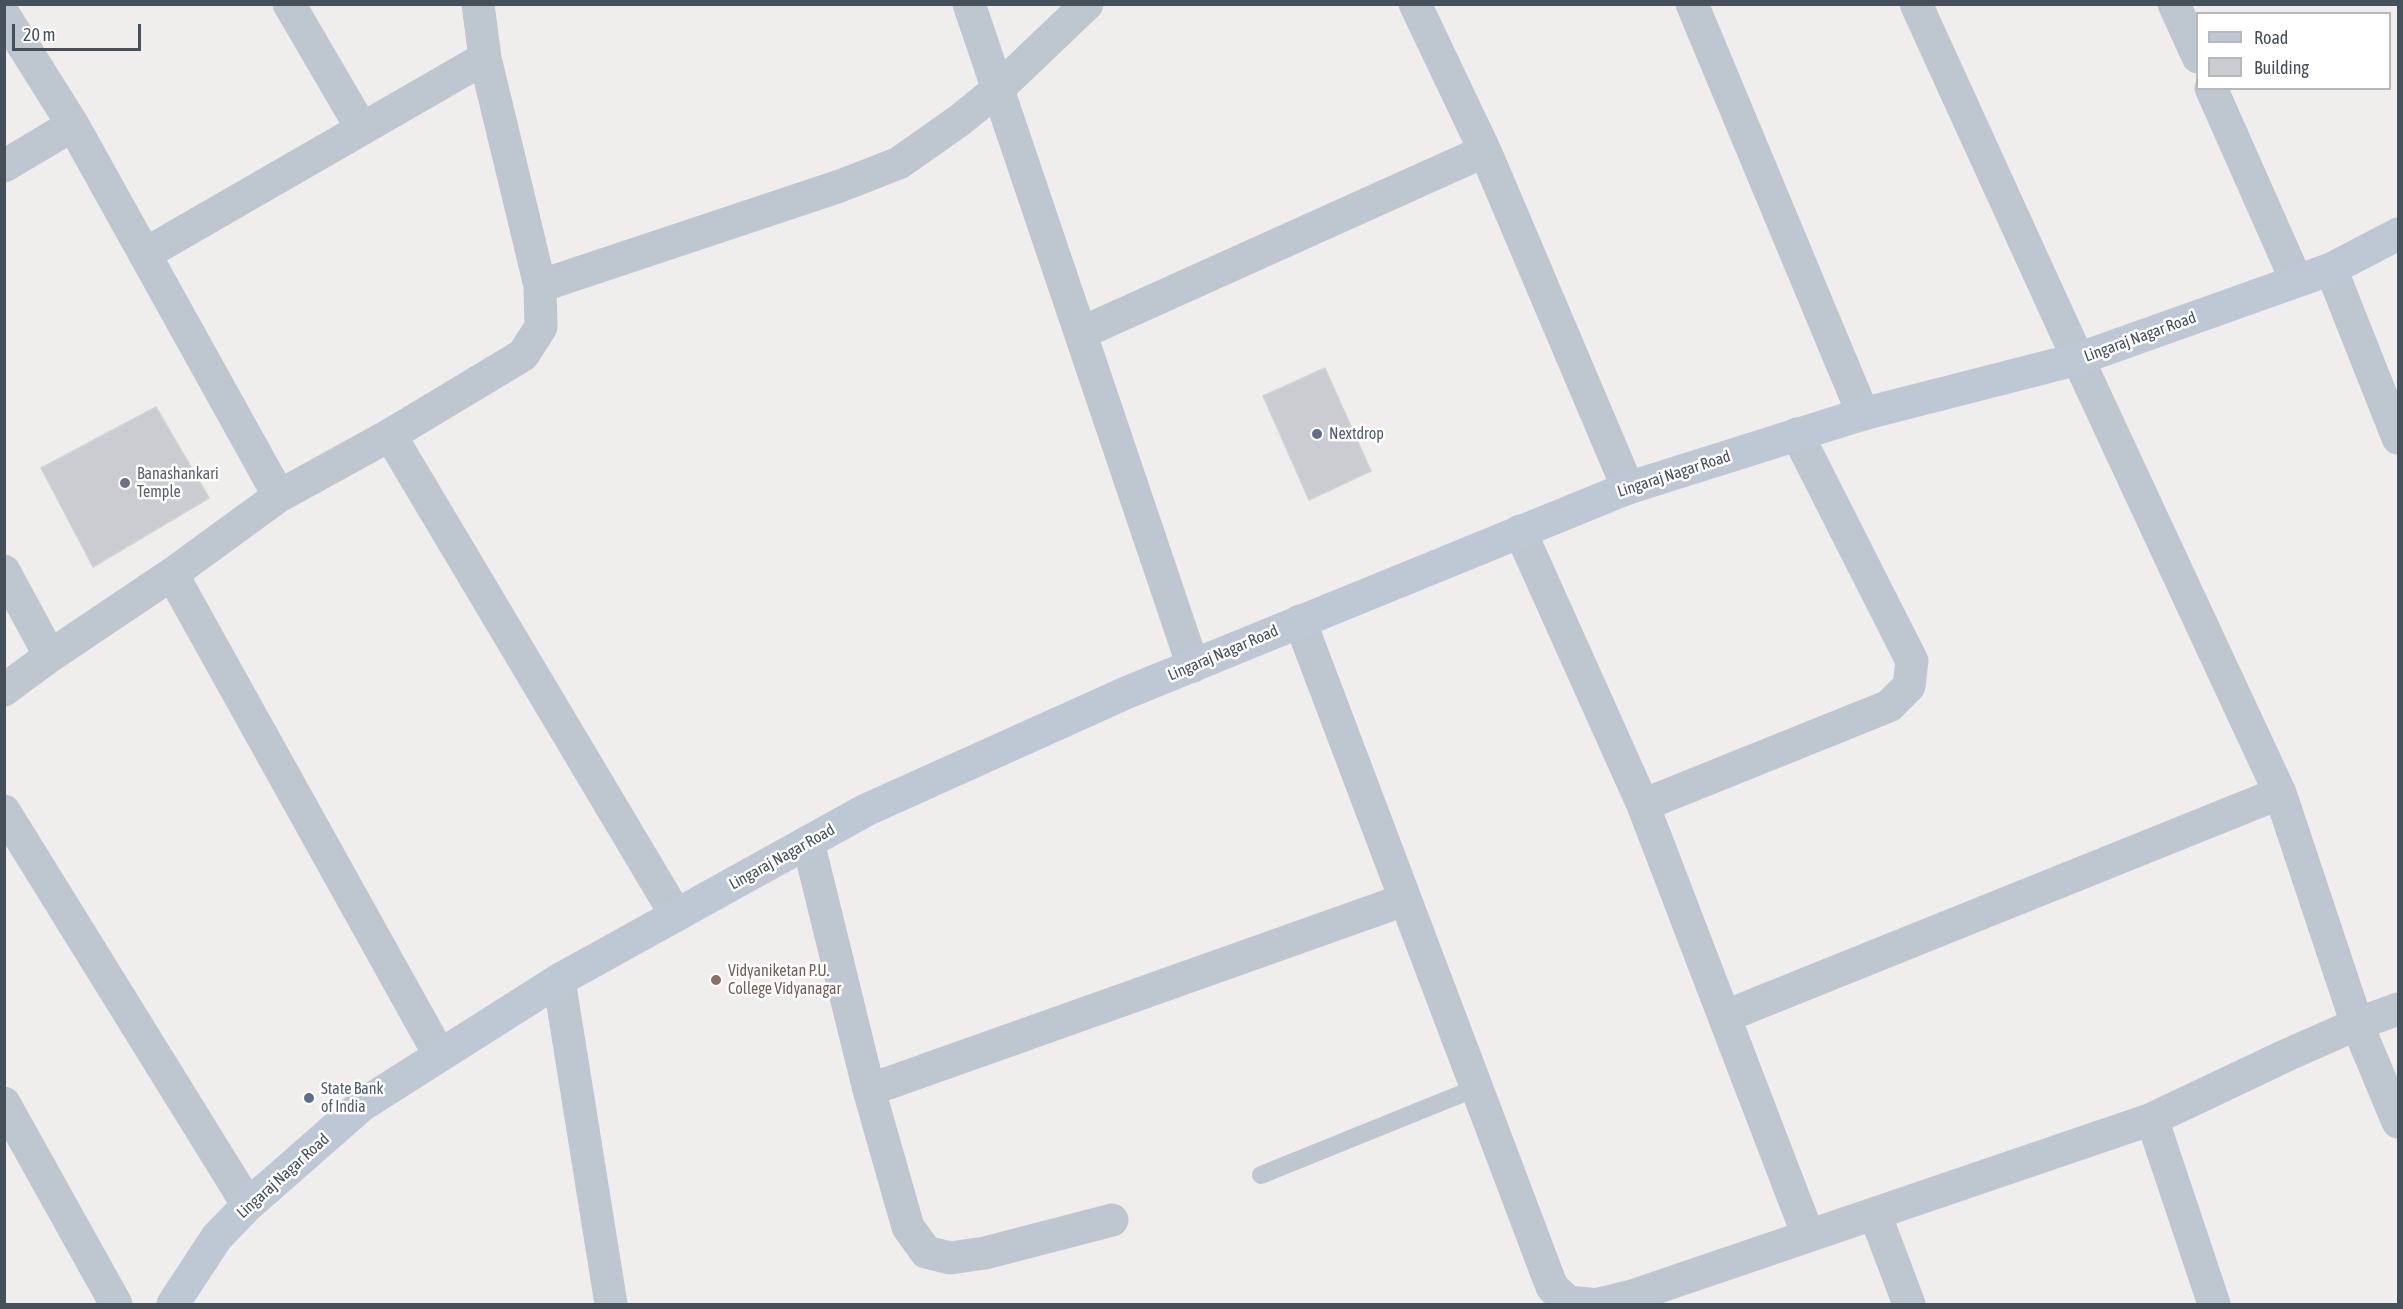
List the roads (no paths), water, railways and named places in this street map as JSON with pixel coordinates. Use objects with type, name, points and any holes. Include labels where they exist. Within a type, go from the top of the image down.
[{"type":"street","points":[[289,4],[362,129]]},
{"type":"street","points":[[4,690],[50,656],[172,574],[279,496],[390,435],[523,355],[541,327],[540,286],[485,58],[478,4]]},
{"type":"street","points":[[969,4],[1193,666]]},
{"type":"street","points":[[540,286],[840,186],[899,163],[960,120],[998,89],[1087,4]]},
{"type":"street","points":[[1415,4],[1485,151],[1628,488]]},
{"type":"street","points":[[1692,4],[1863,414]]},
{"type":"street","points":[[1916,4],[2280,793],[2357,1024],[2398,1122]]},
{"type":"street","points":[[2174,4],[2196,53]]},
{"type":"street","points":[[4,15],[73,125],[279,496]]},
{"type":"street","points":[[144,254],[485,58]]},
{"type":"street","points":[[2212,90],[2296,280]]},
{"type":"street","points":[[4,166],[73,125]]},
{"type":"street","points":[[1081,333],[1485,151]]},
{"type":"street","name":"Lingaraj Nagar Road","points":[[172,1305],[218,1237],[248,1205],[362,1105],[439,1054],[559,980],[866,810],[1128,692],[1628,488],[1863,414],[2078,359],[2331,269],[2398,234]]},
{"type":"street","points":[[2331,269],[2398,438]]},
{"type":"street","points":[[1643,805],[1889,706],[1909,686],[1912,661],[1797,434]]},
{"type":"street","points":[[390,435],[676,915]]},
{"type":"street","points":[[1520,531],[1643,805],[1726,1016],[1808,1235]]},
{"type":"street","points":[[4,571],[50,656]]},
{"type":"street","points":[[172,574],[439,1054]]},
{"type":"street","points":[[1300,621],[1552,1287],[1568,1302],[1589,1305]]},
{"type":"street","points":[[1726,1016],[2280,793]]},
{"type":"street","points":[[4,811],[248,1205]]},
{"type":"street","points":[[808,842],[869,1090],[908,1227],[926,1252],[950,1258],[985,1253],[1112,1220]]},
{"type":"street","points":[[869,1090],[1404,900]]},
{"type":"street","points":[[559,980],[611,1305]]},
{"type":"street","points":[[1599,1305],[1632,1296],[2152,1119],[2357,1024],[2398,1009]]},
{"type":"street","points":[[4,1103],[116,1305]]},
{"type":"street","points":[[2152,1119],[2214,1305]]},
{"type":"street","points":[[1875,1214],[1909,1305]]},
{"type":"lane","points":[[1261,1174],[1476,1088]]},
{"type":"place","name":"Nextdrop","points":[[1317,434]]},
{"type":"place","name":"Banashankari Temple","points":[[125,483]]},
{"type":"place","name":"Vidyaniketan P.U. College Vidyanagar","points":[[716,980]]},
{"type":"place","name":"State Bank of India","points":[[309,1098]]}]
